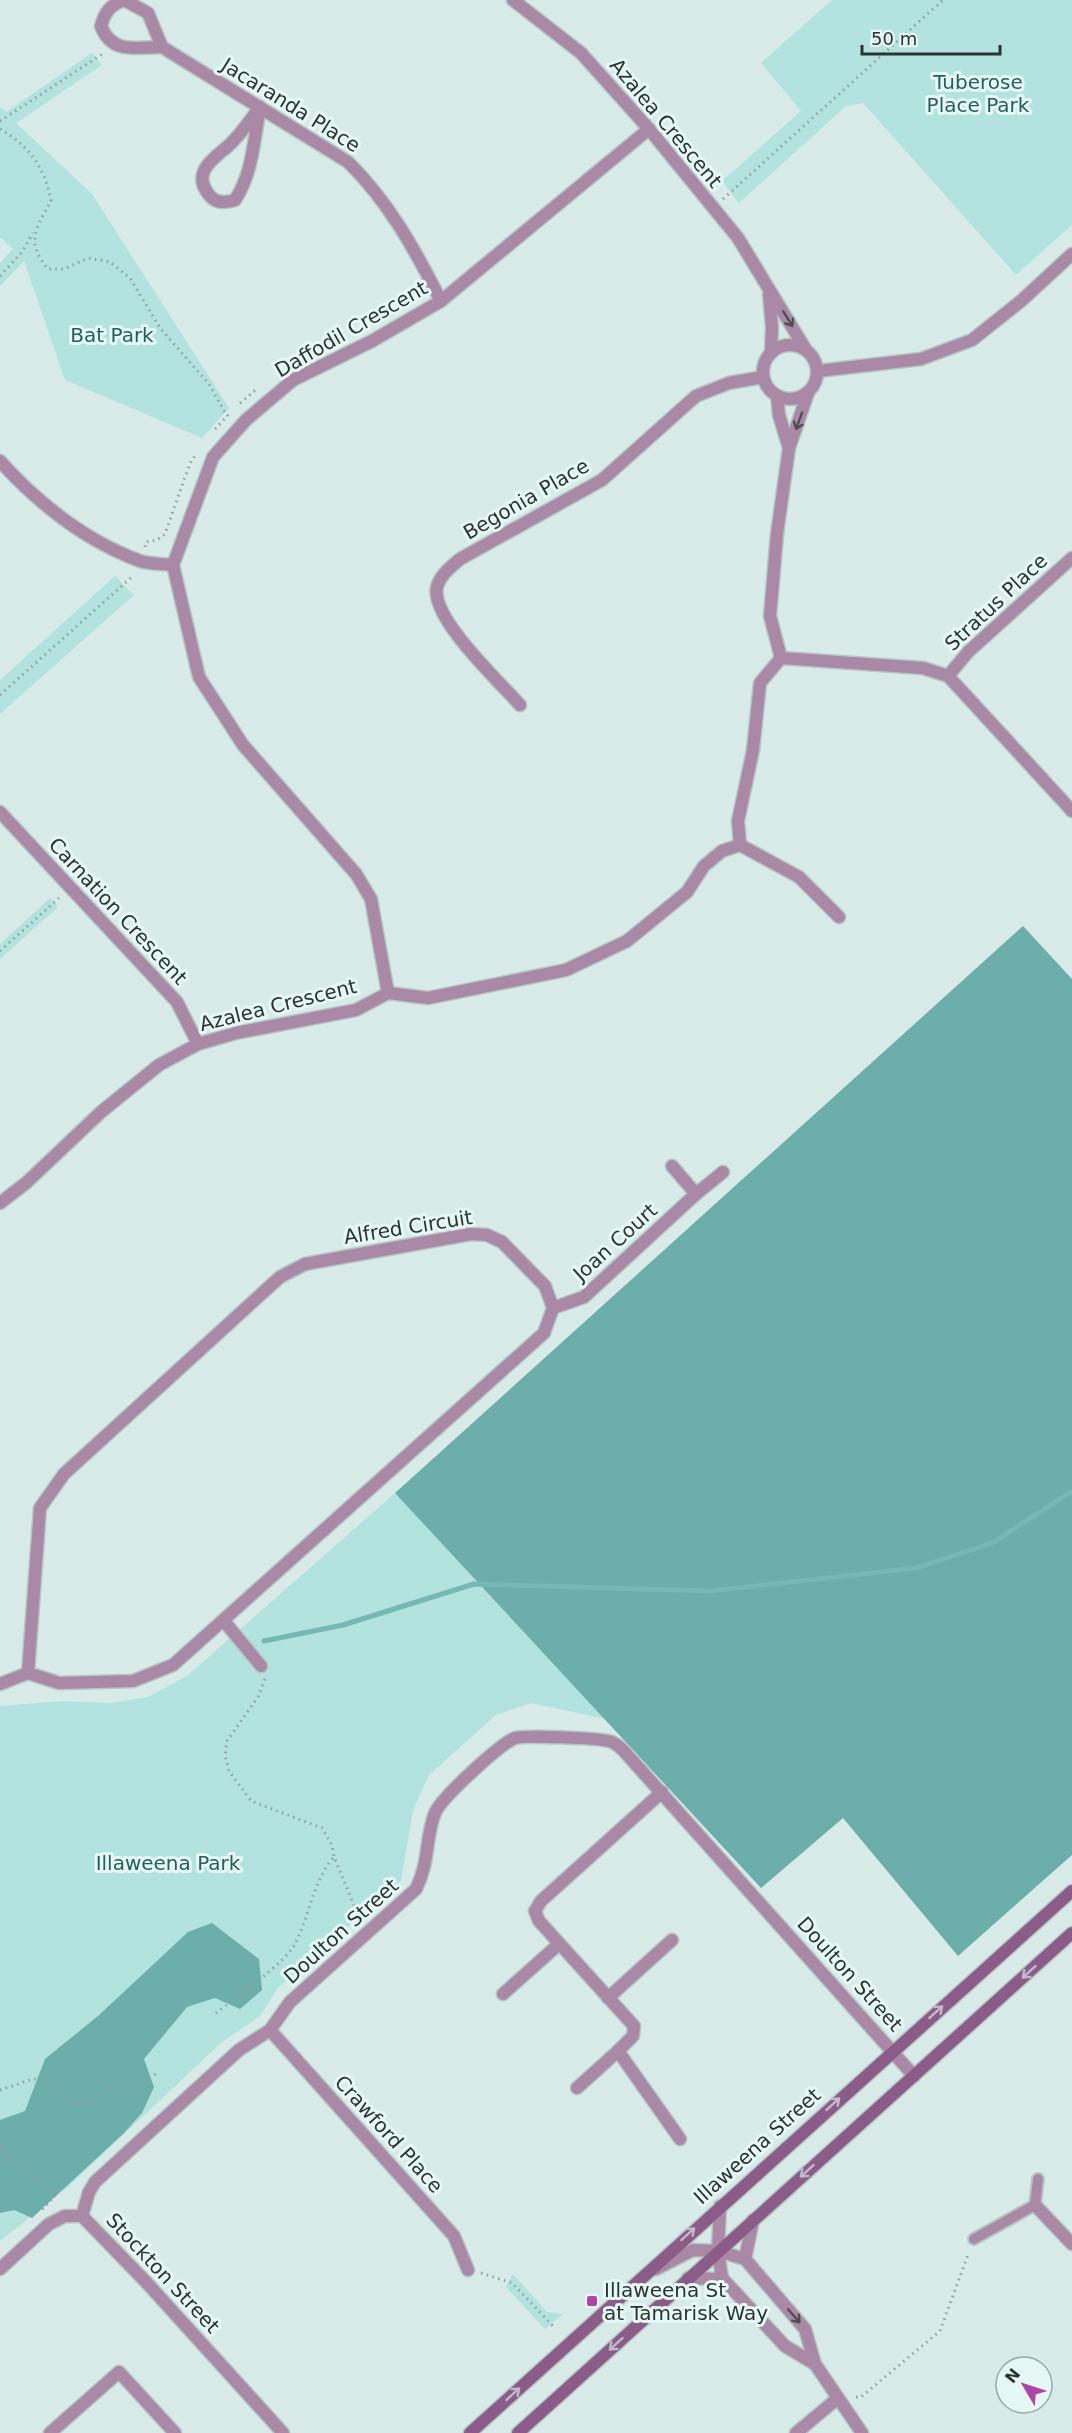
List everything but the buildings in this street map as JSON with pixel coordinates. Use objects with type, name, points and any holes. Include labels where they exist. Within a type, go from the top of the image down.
[{"type":"main road","name":"Illaweena Street","points":[[470,2433],[892,2050],[1072,1891]]},
{"type":"main road","points":[[518,2433],[1072,1933]]},
{"type":"street","points":[[124,0],[148,13],[162,47],[130,50],[116,46],[104,34],[100,26],[111,5],[124,0]]},
{"type":"street","name":"Azalea Crescent","points":[[513,0],[581,53],[649,129],[738,238],[806,350]]},
{"type":"street","name":"Jacaranda Place","points":[[162,47],[348,162],[366,179],[401,225],[441,301]]},
{"type":"street","points":[[260,107],[248,177],[242,189],[236,200],[224,203],[213,199],[205,190],[201,179],[205,165],[227,147],[260,107]]},
{"type":"street","name":"Daffodil Crescent","points":[[173,565],[213,457],[246,420],[293,380],[372,341],[441,301],[649,129]]},
{"type":"street","points":[[818,371],[921,359],[972,340],[1021,301],[1072,254]]},
{"type":"street","name":"Azalea Crescent","points":[[768,290],[772,327],[771,353]]},
{"type":"street","points":[[781,658],[770,615],[777,534],[789,448],[818,371],[812,356],[806,350],[784,346],[771,353],[766,360],[763,377],[770,391],[777,396],[793,400],[808,393]]},
{"type":"street","name":"Begonia Place","points":[[520,705],[446,621],[436,602],[437,587],[446,571],[460,559],[602,480],[696,396],[729,383],[763,377]]},
{"type":"street","points":[[777,396],[789,448]]},
{"type":"street","points":[[0,461],[28,492],[80,530],[141,561],[173,565],[199,677],[243,745],[356,874],[370,899],[388,993],[428,998],[566,970],[627,940],[687,892],[704,866],[722,851],[740,845],[799,877],[839,917]]},
{"type":"street","name":"Stratus Place","points":[[948,676],[968,652],[1072,558]]},
{"type":"street","points":[[781,658],[923,668],[948,676],[1072,811]]},
{"type":"street","points":[[740,845],[738,821],[753,750],[760,683],[781,658]]},
{"type":"street","name":"Carnation Crescent","points":[[0,812],[69,889],[177,1002],[198,1044]]},
{"type":"street","name":"Azalea Crescent","points":[[0,1203],[26,1183],[101,1112],[151,1071],[198,1044],[236,1033],[356,1010],[388,993]]},
{"type":"street","points":[[672,1166],[696,1194]]},
{"type":"street","name":"Joan Court","points":[[553,1308],[584,1297],[723,1172]]},
{"type":"street","name":"Alfred Circuit","points":[[28,1673],[40,1508],[64,1474],[280,1277],[305,1264],[471,1234],[487,1235],[502,1242],[544,1286],[553,1308]]},
{"type":"street","points":[[0,1684],[28,1673],[59,1683],[133,1681],[173,1665],[544,1333],[553,1308]]},
{"type":"street","points":[[224,1621],[264,1669]]},
{"type":"street","name":"Doulton Street","points":[[82,2216],[89,2192],[95,2182],[239,2050],[270,2030],[291,2002],[416,1889],[425,1871],[435,1814],[445,1798],[504,1745],[517,1737],[611,1742],[623,1750],[914,2076]]},
{"type":"street","points":[[577,2088],[633,2036],[634,2026],[538,1921],[535,1911],[541,1901],[662,1792]]},
{"type":"street","points":[[608,1998],[672,1941]]},
{"type":"street","points":[[503,1994],[559,1944]]},
{"type":"street","name":"Crawford Place","points":[[270,2030],[454,2236],[468,2270]]},
{"type":"street","points":[[618,2051],[680,2139]]},
{"type":"street","points":[[1035,2205],[1072,2244]]},
{"type":"street","points":[[720,2206],[718,2251],[723,2279],[785,2346],[814,2364]]},
{"type":"street","name":"Stockton Street","points":[[0,2269],[50,2224],[65,2216],[82,2216],[146,2282],[283,2433]]},
{"type":"street","points":[[745,2259],[753,2220]]},
{"type":"street","points":[[643,2275],[693,2250],[718,2251],[745,2259],[806,2329],[814,2364],[862,2433]]},
{"type":"street","points":[[688,2278],[723,2279]]},
{"type":"street","points":[[50,2433],[119,2372],[175,2433]]},
{"type":"street","points":[[796,2433],[838,2398]]},
{"type":"lane","points":[[974,2239],[1035,2205],[1038,2179]]},
{"type":"path","points":[[713,208],[943,0]]},
{"type":"path","points":[[0,121],[116,46]]},
{"type":"path","points":[[0,129],[24,145],[47,179],[51,201],[22,252],[0,276]]},
{"type":"path","points":[[33,232],[37,257],[48,269],[64,269],[88,258],[110,262],[130,278],[160,328],[208,384],[227,416]]},
{"type":"path","points":[[0,951],[69,889]]},
{"type":"path","points":[[264,1669],[258,1697],[227,1741],[225,1755],[229,1771],[251,1801],[322,1828],[332,1845],[334,1857],[356,1910],[373,1928]]},
{"type":"path","points":[[216,2013],[266,1973],[295,1945],[322,1870],[334,1857]]},
{"type":"path","points":[[0,2090],[33,2079],[46,2080],[70,2103],[91,2103],[108,2088],[137,2085],[159,2072]]},
{"type":"path","points":[[0,2145],[7,2157],[57,2193],[41,2210],[50,2224]]},
{"type":"path","points":[[838,2398],[861,2397],[940,2331],[974,2239]]},
{"type":"path","points":[[468,2270],[512,2283],[554,2327]]},
{"type":"green space","name":"Tuberose Place Park","points":[[832,0],[1072,0],[1072,225],[1016,275],[863,103],[846,106],[739,203],[722,181],[801,111],[761,63]]},
{"type":"green space","name":"Bat Park","points":[[92,53],[102,65],[16,123],[92,194],[229,408],[202,438],[65,380],[24,261],[0,286],[0,263],[13,249],[0,237],[0,107],[6,112]]},
{"type":"green space","points":[[115,576],[134,595],[0,714],[0,680]]},
{"type":"green space","points":[[50,898],[58,907],[0,959],[0,944]]},
{"type":"green space","name":"Illaweena Park","points":[[395,1493],[606,1719],[531,1703],[496,1715],[429,1775],[413,1810],[401,1881],[278,1988],[260,2016],[222,2042],[68,2187],[0,2241],[0,1706],[64,1701],[111,1703],[148,1697],[187,1676]]},
{"type":"green space","points":[[513,2274],[547,2312],[563,2314],[545,2329],[506,2287]]},
{"type":"shaded area","points":[[1023,926],[1072,979],[1072,1855],[958,1956],[843,1818],[761,1888],[395,1493]]},
{"type":"shaded area","points":[[212,1923],[259,1959],[262,1990],[240,2009],[215,1998],[187,2007],[144,2059],[154,2087],[142,2113],[124,2133],[32,2218],[14,2210],[0,2213],[0,2120],[25,2111],[45,2059],[98,2016],[188,1932]]},
{"type":"waterway","points":[[264,1641],[343,1625],[474,1584],[710,1591],[916,1568],[992,1543],[1072,1491]]},
{"type":"place","name":"Illaweena St at Tamarisk Way","points":[[592,2301]]}]
